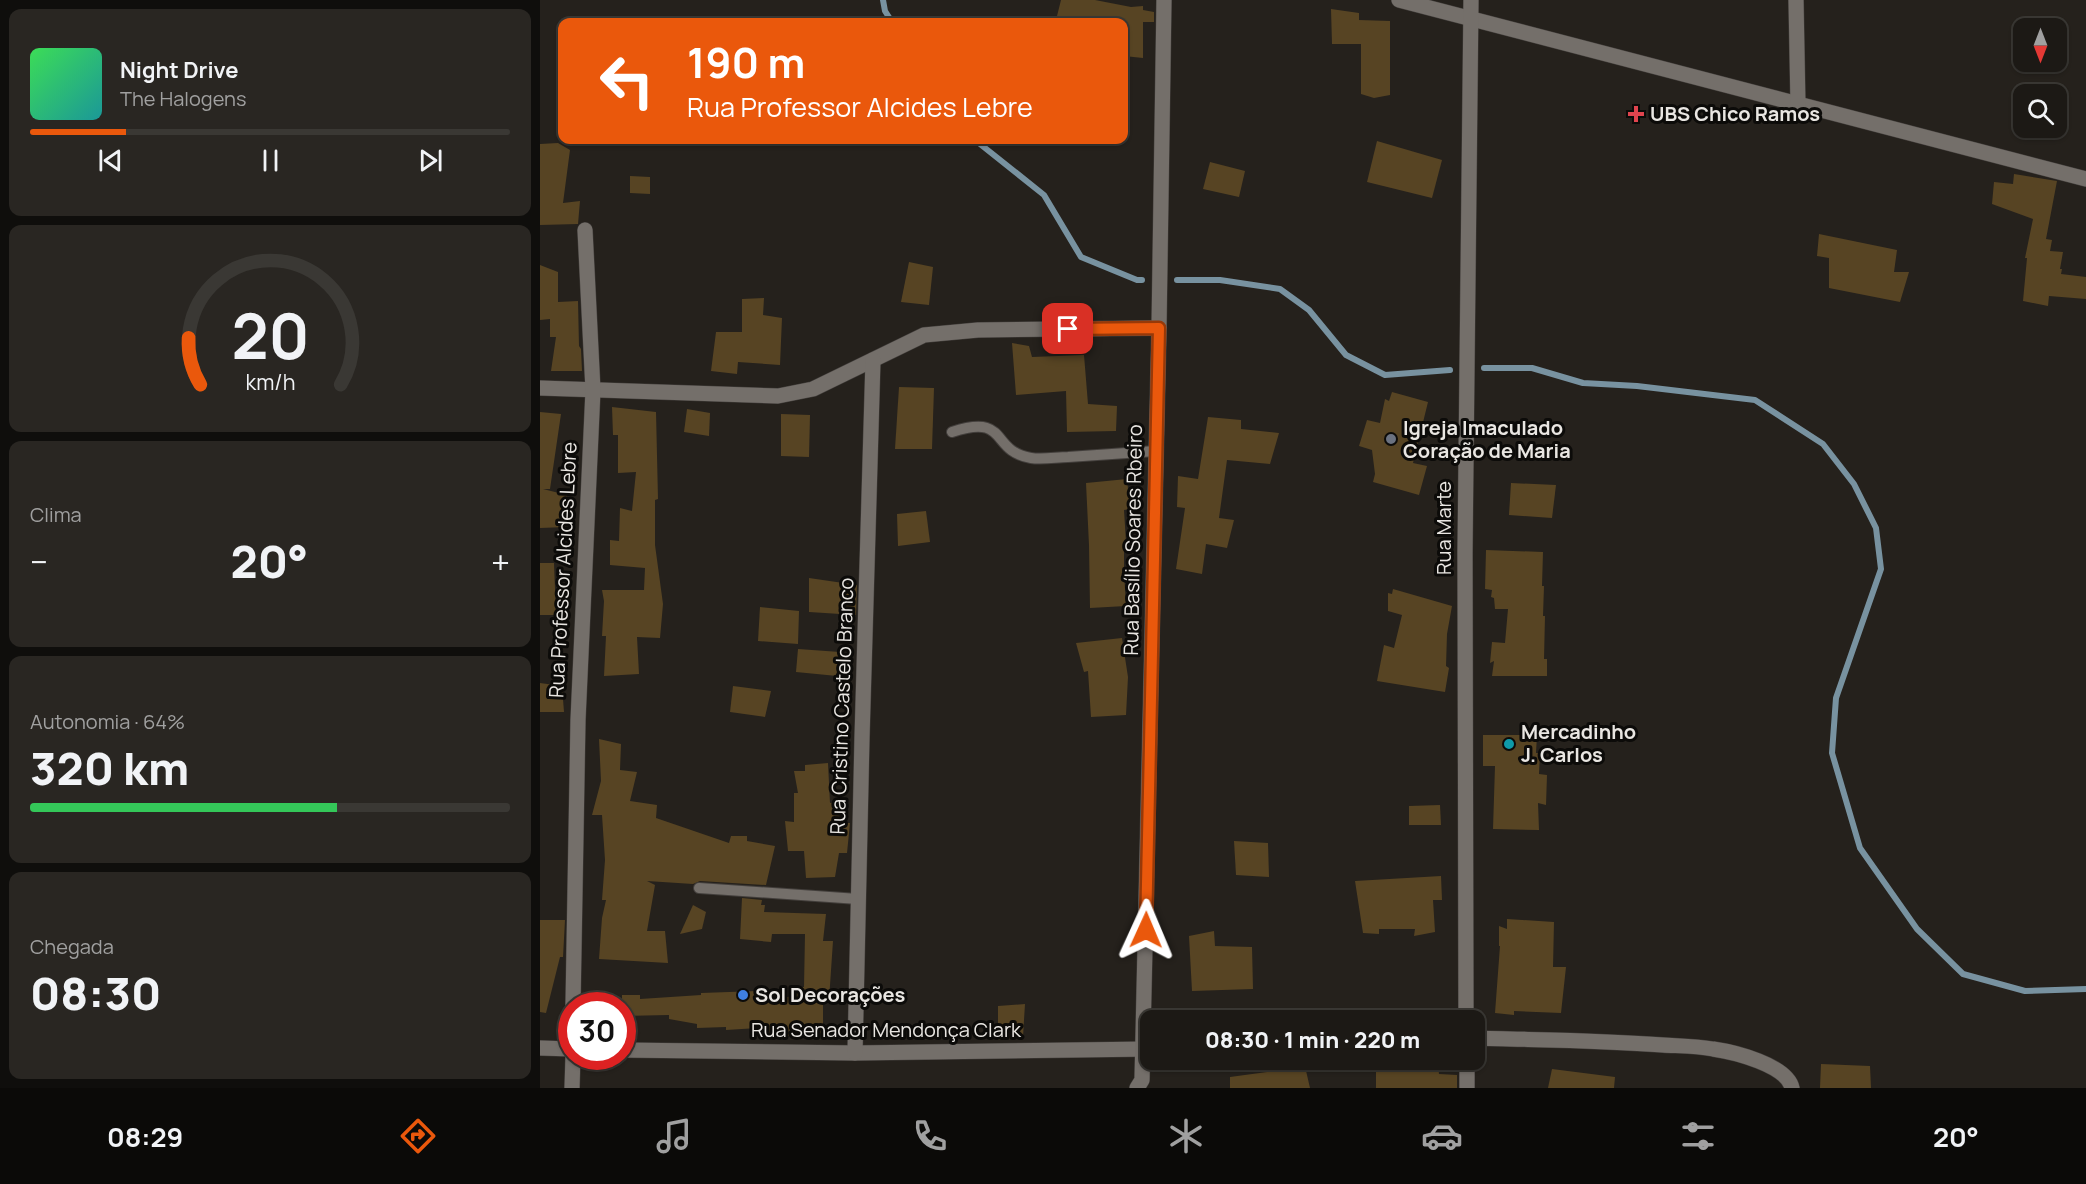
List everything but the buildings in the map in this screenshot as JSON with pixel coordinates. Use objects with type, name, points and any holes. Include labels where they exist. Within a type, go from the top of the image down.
[{"type":"street","name":"Rua Basílio Soares Rbeiro","points":[[1148,1010],[1164,0]]},
{"type":"street","points":[[1399,0],[2086,179]]},
{"type":"street","name":"Rua Marte","points":[[1466,1010],[1465,553],[1471,0]]},
{"type":"street","points":[[1796,0],[1798,105]]},
{"type":"street","name":"Rua Professor Alcides Lebre","points":[[573,992],[578,720],[593,390],[585,230]]},
{"type":"street","points":[[540,388],[778,396],[813,389],[924,335],[978,330],[1159,328]]},
{"type":"street","name":"Rua Cristino Castelo Branco","points":[[855,1053],[873,360]]},
{"type":"street","points":[[1485,1038],[1638,1043],[1714,1049],[1752,1059],[1780,1071],[1791,1083],[1792,1088]]},
{"type":"street","points":[[540,1048],[558,1049]]},
{"type":"street","name":"Rua Senador Mendonça Clark","points":[[636,1050],[855,1053],[1140,1050]]},
{"type":"street","points":[[572,1088],[573,1070]]},
{"type":"street","points":[[1467,1070],[1467,1088]]},
{"type":"lane","points":[[952,432],[971,426],[994,430],[1011,451],[1032,459],[1156,451]]},
{"type":"lane","points":[[699,888],[858,898]]},
{"type":"waterway","points":[[883,0],[885,11],[889,18]]},
{"type":"waterway","points":[[980,144],[1044,195],[1081,257],[1142,280]]},
{"type":"waterway","points":[[1177,280],[1220,280],[1280,289],[1309,310],[1346,355],[1385,375],[1450,370]]},
{"type":"waterway","points":[[1484,368],[1532,368],[1583,383],[1637,386],[1755,400],[1823,444],[1854,484],[1876,528],[1881,569],[1836,698],[1832,753],[1860,848],[1917,929],[1963,974],[2025,991],[2086,989]]},
{"type":"place","name":"UBS Chico Ramos","points":[[1636,114]]},
{"type":"place","name":"Igreja Imaculado Coração de Maria","points":[[1391,439]]},
{"type":"place","name":"Mercadinho J. Carlos","points":[[1509,744]]},
{"type":"place","name":"Sol Decorações","points":[[743,995]]},
{"type":"route","points":[[1068,329],[1159,328],[1146,930]]}]
